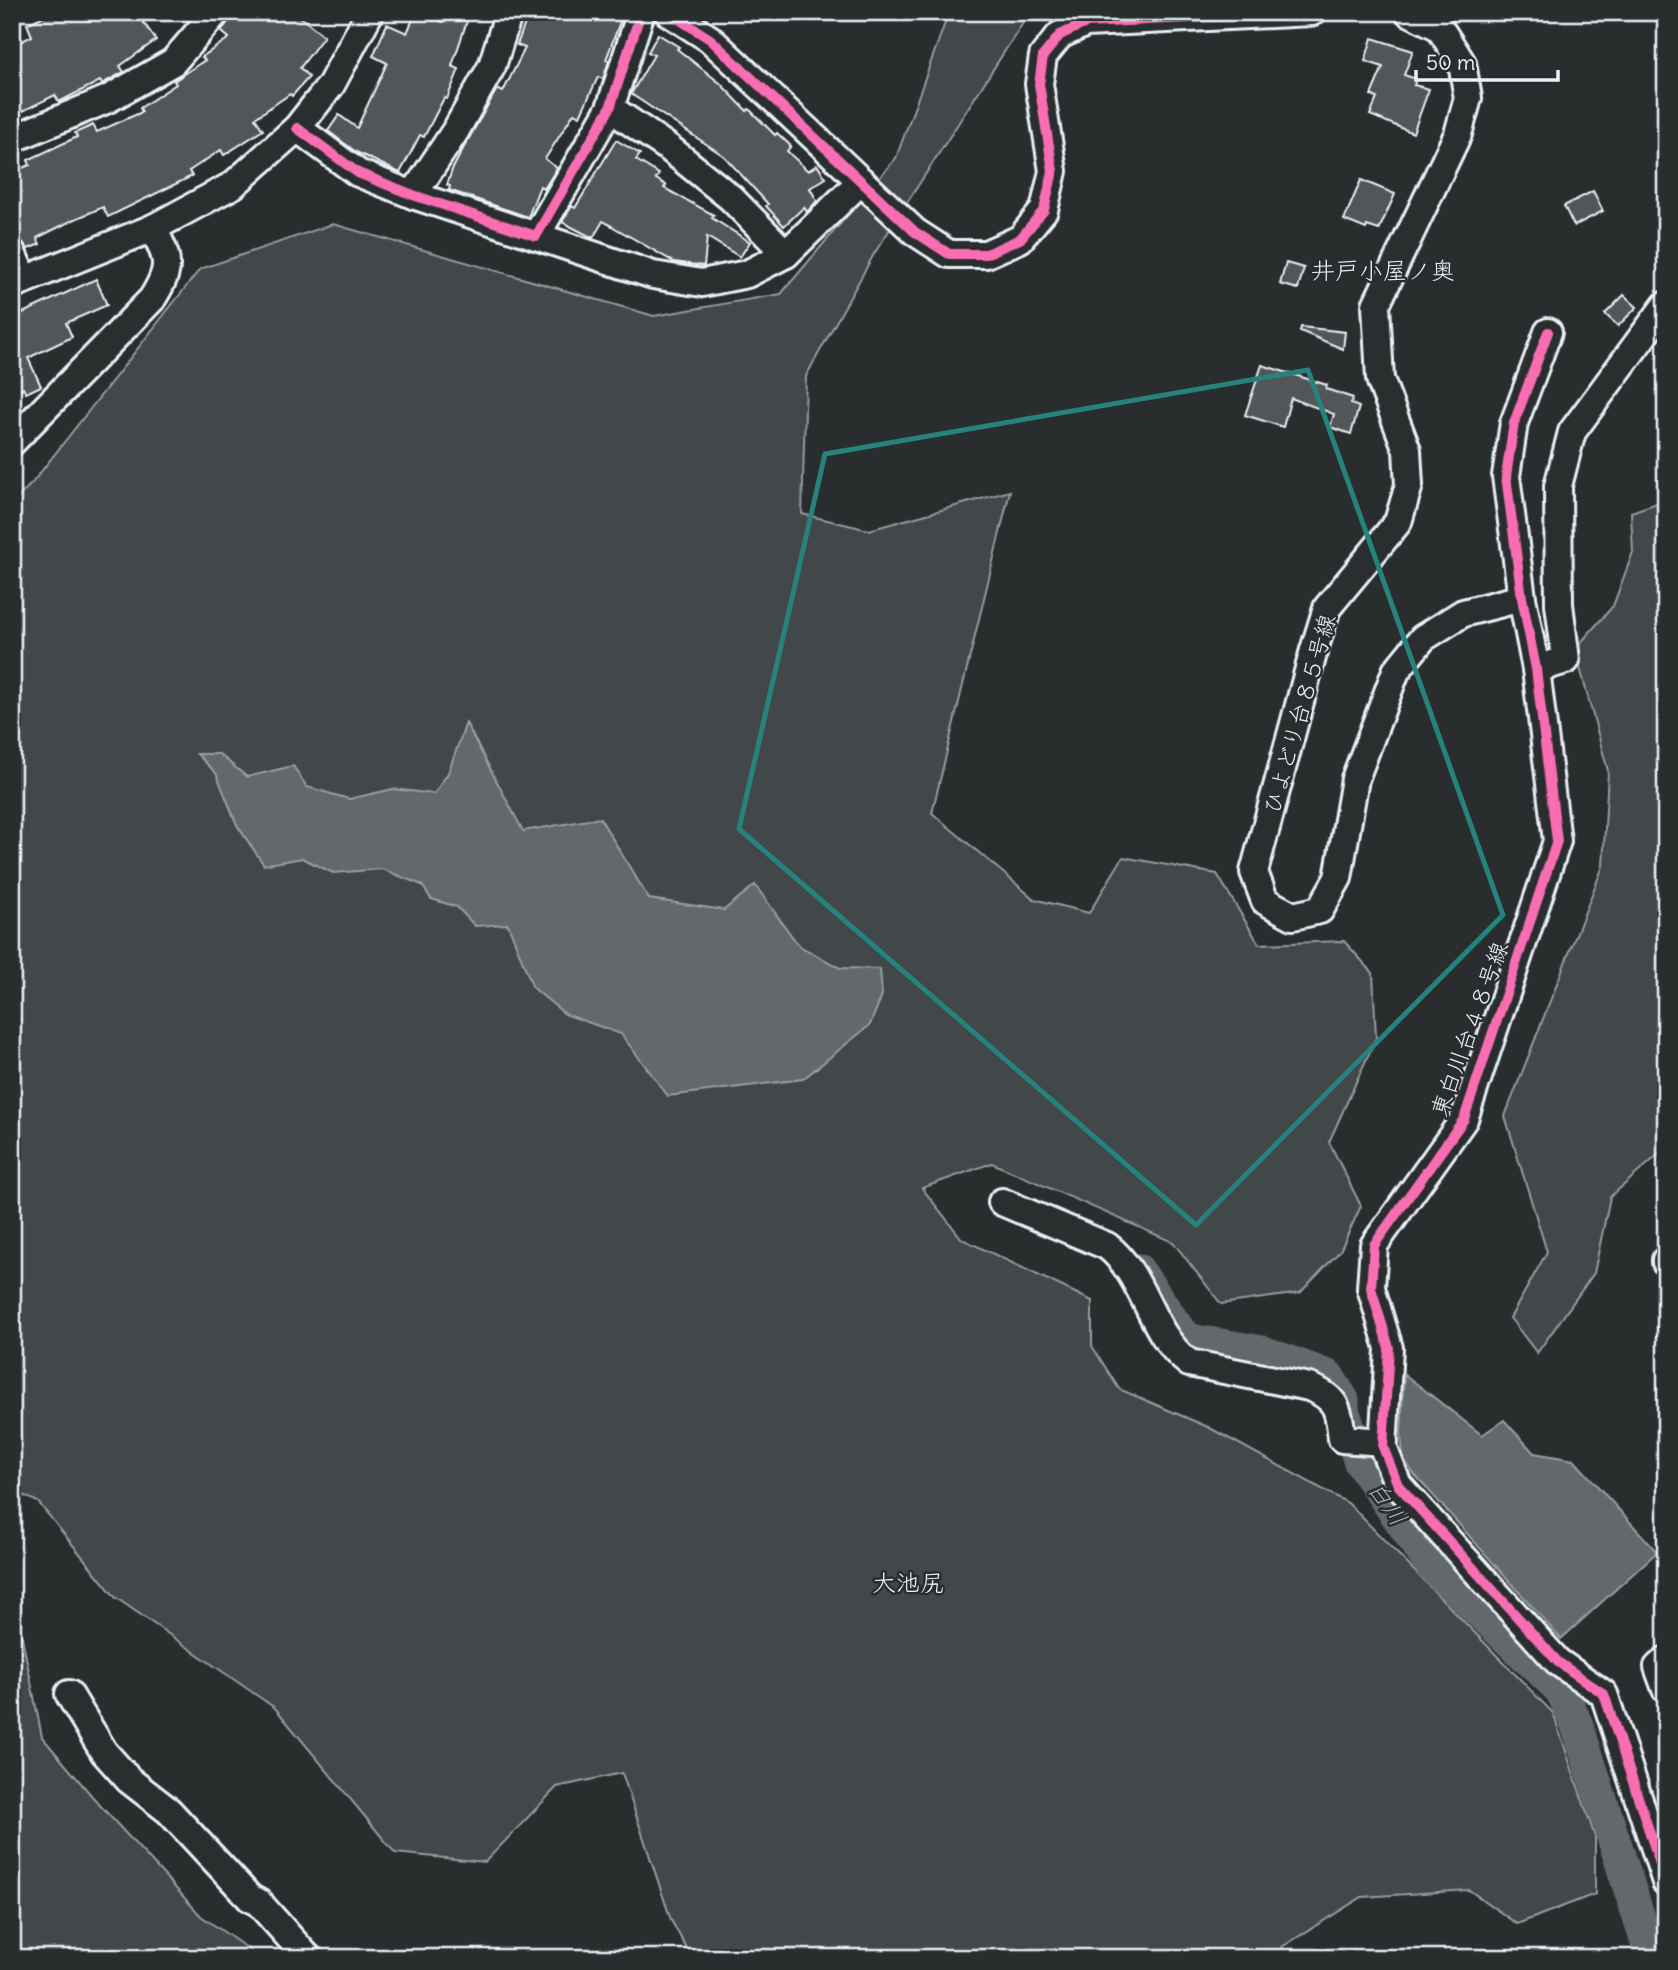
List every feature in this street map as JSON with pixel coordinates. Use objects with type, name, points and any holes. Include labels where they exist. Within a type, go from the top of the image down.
[{"type":"street","points":[[12,139],[108,99],[173,62],[216,12]]},
{"type":"street","points":[[12,253],[18,282],[153,228],[233,185],[297,128],[331,85],[370,12]]},
{"type":"street","points":[[413,195],[456,130],[492,66],[509,12]]},
{"type":"street","points":[[537,236],[610,108],[641,12]]},
{"type":"street","points":[[668,12],[710,39],[915,232],[949,254],[986,254],[1020,239],[1044,210],[1053,171],[1039,84],[1043,56],[1060,35],[1086,23],[1312,12]]},
{"type":"street","name":"ひよどり台８５号線","points":[[1409,12],[1438,27],[1462,63],[1468,99],[1458,134],[1376,305],[1381,379],[1407,450],[1409,485],[1398,522],[1328,608],[1314,650],[1254,872],[1265,901],[1293,916],[1320,910],[1338,878],[1355,779],[1364,755],[1396,671],[1423,638],[1463,613],[1522,598]]},
{"type":"street","points":[[610,108],[669,148],[732,198],[786,254]]},
{"type":"street","points":[[297,128],[358,173],[413,195],[653,275],[702,283],[747,274],[786,254],[862,181]]},
{"type":"street","points":[[12,442],[152,299],[165,279],[167,255],[153,228]]},
{"type":"street","points":[[1536,668],[1566,660],[1559,604],[1558,486],[1572,432],[1666,305]]},
{"type":"street","name":"東白川台４８号線","points":[[1548,332],[1514,423],[1506,476],[1522,598],[1536,668],[1557,841],[1464,1119],[1374,1245],[1371,1288],[1389,1348],[1383,1447],[1398,1485],[1558,1662],[1604,1694],[1666,1882]]},
{"type":"street","points":[[1002,1202],[1107,1246],[1115,1252],[1126,1266],[1174,1352],[1189,1363],[1309,1387],[1325,1393],[1339,1411],[1342,1439],[1384,1442]]},
{"type":"street","points":[[1666,1660],[1658,1667],[1666,1689]]},
{"type":"street","points":[[69,1694],[104,1752],[129,1780],[170,1811],[196,1842],[250,1898],[259,1903],[308,1958]]},
{"type":"highlighted area","points":[[1308,370],[1503,915],[1196,1225],[739,829],[825,454]]},
{"type":"shaded area","points":[[949,12],[1030,12],[874,254],[806,376],[802,514],[869,530],[1010,491],[932,813],[1034,899],[1089,913],[1123,857],[1217,874],[1259,944],[1344,941],[1373,973],[1376,1038],[1329,1142],[1361,1206],[1340,1251],[1300,1293],[1221,1304],[1173,1242],[992,1163],[922,1188],[962,1239],[1092,1301],[1092,1346],[1119,1389],[1208,1427],[1348,1503],[1553,1713],[1595,1837],[1595,1894],[1517,1924],[1469,1890],[1362,1897],[1282,1947],[1285,1958],[692,1958],[671,1920],[622,1773],[557,1787],[485,1862],[395,1853],[275,1708],[115,1597],[38,1502],[12,1490],[12,504],[32,483],[200,269],[333,224],[654,316],[781,294],[896,158]]},
{"type":"shaded area","points":[[1666,500],[1666,1148],[1610,1197],[1594,1273],[1537,1353],[1510,1318],[1547,1252],[1505,1116],[1603,866],[1608,771],[1575,649],[1613,606],[1633,552],[1631,512]]},
{"type":"shaded area","points":[[466,723],[523,831],[600,818],[649,899],[724,910],[755,885],[799,946],[840,968],[880,969],[882,995],[870,1025],[803,1079],[668,1096],[621,1034],[565,1014],[533,988],[508,924],[475,926],[457,907],[431,899],[422,885],[382,869],[333,873],[302,858],[264,865],[237,825],[216,773],[197,754],[219,754],[247,777],[293,766],[307,787],[349,799],[393,789],[434,794],[448,773]]},
{"type":"shaded area","points":[[1404,1374],[1482,1435],[1504,1420],[1534,1453],[1574,1460],[1657,1552],[1561,1639],[1414,1474],[1403,1458],[1401,1433]]},
{"type":"shaded area","points":[[12,1587],[42,1737],[201,1916],[261,1958],[12,1958]]},
{"type":"building","points":[[52,12],[136,12],[156,40],[120,66],[124,72],[102,84],[100,81],[59,102],[55,95],[19,113],[12,101],[12,80],[19,76],[12,61],[12,46],[32,36],[27,24]]},
{"type":"building","points":[[231,12],[294,12],[324,36],[300,68],[309,77],[292,96],[290,94],[255,118],[263,130],[224,155],[221,150],[189,171],[192,176],[108,217],[103,207],[73,220],[37,238],[40,244],[28,249],[19,239],[12,223],[12,172],[30,165],[28,160],[77,137],[75,133],[93,125],[97,132],[142,112],[140,108],[176,84],[174,81],[205,60],[202,57],[229,38],[221,31]]},
{"type":"building","points":[[416,12],[443,22],[446,12],[470,12],[452,66],[459,69],[447,99],[444,98],[424,137],[420,135],[400,173],[356,152],[328,131],[339,115],[357,128],[387,63],[373,56],[387,24],[407,33]]},
{"type":"building","points":[[529,12],[613,12],[622,16],[606,60],[609,61],[603,79],[598,77],[580,116],[574,113],[545,159],[557,168],[544,189],[540,186],[528,217],[449,190],[450,186],[447,185],[452,170],[497,89],[503,92],[525,48],[517,45]]},
{"type":"building","points":[[658,34],[679,47],[677,49],[720,83],[747,111],[749,109],[775,135],[777,133],[791,146],[787,151],[808,171],[817,165],[826,178],[810,188],[817,201],[807,212],[804,207],[784,226],[766,206],[768,204],[724,156],[631,94],[654,55],[648,52]]},
{"type":"building","points":[[1372,38],[1413,51],[1404,75],[1416,79],[1414,85],[1429,89],[1413,133],[1370,115],[1377,98],[1371,95],[1383,67],[1365,61]]},
{"type":"building","points":[[616,140],[640,154],[636,160],[659,174],[656,179],[666,185],[664,188],[714,215],[712,218],[750,242],[740,257],[707,237],[704,266],[674,262],[603,221],[593,238],[562,222],[572,206],[575,208]]},
{"type":"building","points":[[1361,180],[1395,194],[1379,230],[1367,226],[1366,229],[1344,220]]},
{"type":"building","points":[[1593,191],[1603,211],[1574,226],[1564,206]]},
{"type":"building","points":[[1286,263],[1304,268],[1298,289],[1280,284]]},
{"type":"building","points":[[96,279],[107,305],[66,323],[72,337],[28,358],[41,386],[26,393],[23,388],[17,390],[12,380],[12,318]]},
{"type":"building","points":[[1624,295],[1637,307],[1618,326],[1605,314]]},
{"type":"building","points":[[1301,327],[1345,332],[1343,349],[1300,331]]},
{"type":"building","points":[[1262,365],[1327,385],[1326,389],[1353,398],[1351,404],[1359,407],[1351,434],[1330,427],[1334,414],[1291,398],[1283,427],[1245,415]]},
{"type":"waterway","name":"白川","points":[[1138,1270],[1179,1330],[1190,1340],[1263,1352],[1328,1376],[1343,1400],[1343,1410],[1360,1462],[1432,1566],[1561,1690],[1577,1725],[1652,1958]]},
{"type":"waterway","points":[[314,1945],[332,1958]]},
{"type":"cycle path","points":[[297,128],[358,173],[413,195],[536,236],[610,108],[641,12]]},
{"type":"cycle path","points":[[668,12],[710,39],[915,232],[949,254],[986,254],[1020,239],[1044,210],[1053,171],[1039,84],[1043,56],[1060,35],[1086,23],[1312,12]]},
{"type":"cycle path","points":[[1548,332],[1514,423],[1506,476],[1522,598],[1536,669],[1557,841],[1464,1119],[1374,1245],[1371,1288],[1389,1348],[1383,1447],[1398,1485],[1558,1662],[1604,1694],[1666,1882]]},
{"type":"district","name":"井戸小屋ノ奥","points":[[1383,270]]},
{"type":"district","name":"大池尻","points":[[908,1582]]}]
